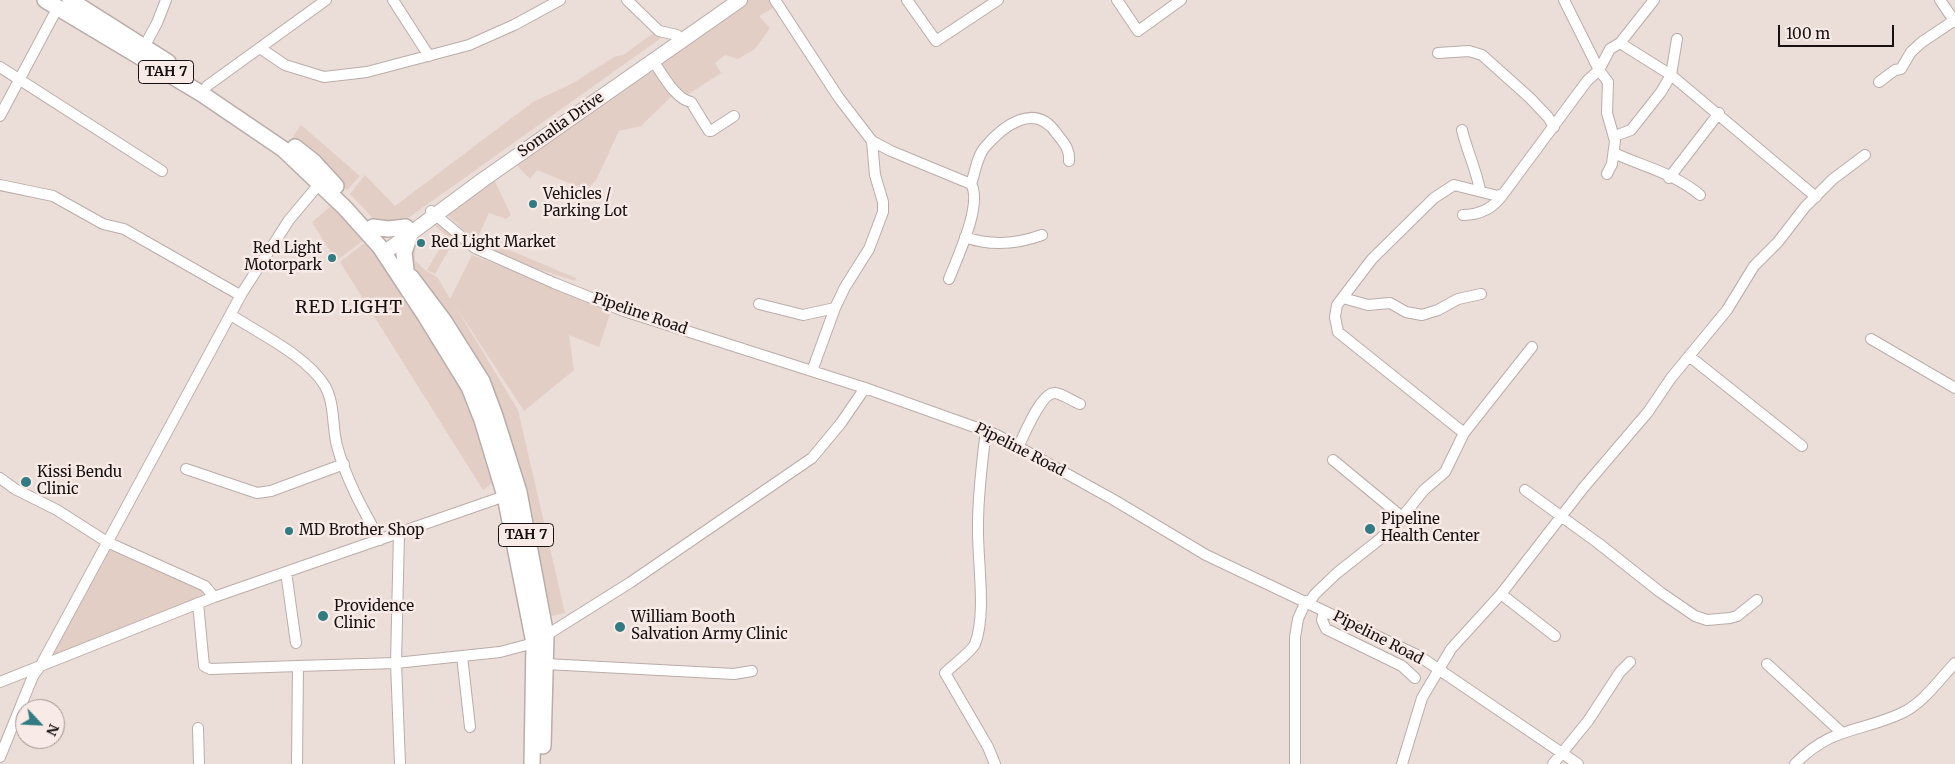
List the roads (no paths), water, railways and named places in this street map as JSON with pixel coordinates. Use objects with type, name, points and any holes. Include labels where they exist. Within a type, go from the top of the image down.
[{"type":"highway","name":"TAH 7","points":[[58,2],[144,47],[207,86],[288,141],[314,162],[373,227],[469,387],[482,420],[505,496],[546,664],[542,764]]},
{"type":"highway","name":"TAH 7","points":[[58,2],[283,149],[320,183],[406,270],[444,321],[482,381],[519,492],[540,640],[532,764]]},
{"type":"highway","points":[[373,227],[388,230],[408,230],[404,253],[406,270]]},
{"type":"main road","name":"Somalia Drive","points":[[433,213],[725,0]]},
{"type":"main road","name":"Somalia Drive","points":[[386,248],[408,230],[740,0]]},
{"type":"street","points":[[144,47],[157,23],[166,0]]},
{"type":"street","points":[[207,86],[326,0]]},
{"type":"street","points":[[393,0],[429,56]]},
{"type":"street","points":[[260,48],[285,65],[324,77],[367,72],[478,41],[514,25],[560,0]]},
{"type":"street","points":[[627,0],[659,31],[677,35]]},
{"type":"street","points":[[775,0],[839,98],[872,141],[891,151],[971,184],[974,188],[974,203],[966,237],[949,279]]},
{"type":"street","points":[[907,0],[936,41],[998,0]]},
{"type":"street","points":[[1117,0],[1138,31],[1181,0]]},
{"type":"street","points":[[1564,0],[1599,70],[1608,82],[1607,113],[1615,136],[1614,153],[1607,174]]},
{"type":"street","points":[[1463,215],[1484,211],[1492,206],[1504,193],[1587,81],[1599,70],[1610,49],[1620,43],[1654,0]]},
{"type":"street","points":[[1879,82],[1895,70],[1901,69],[1911,52],[1955,21],[1940,0]]},
{"type":"street","points":[[0,116],[22,79],[58,2]]},
{"type":"street","points":[[1615,136],[1631,130],[1671,75],[1677,39]]},
{"type":"street","points":[[1620,43],[1671,75],[1719,113],[1816,197]]},
{"type":"street","points":[[1438,53],[1469,51],[1482,55],[1530,98],[1548,117],[1554,127]]},
{"type":"street","points":[[653,61],[679,95],[694,106],[709,131],[734,116]]},
{"type":"street","points":[[0,66],[162,171]]},
{"type":"street","points":[[1669,178],[1719,113]]},
{"type":"street","points":[[971,184],[985,147],[1007,125],[1021,118],[1047,122],[1054,128],[1066,145],[1070,161]]},
{"type":"street","points":[[1462,130],[1466,150],[1475,168],[1480,190]]},
{"type":"street","points":[[812,371],[835,308],[845,287],[870,249],[884,212],[883,202],[874,175],[872,141]]},
{"type":"street","points":[[1614,153],[1656,168],[1669,178],[1687,184],[1700,195]]},
{"type":"street","points":[[1402,764],[1422,698],[1450,649],[1501,594],[1584,487],[1648,412],[1688,356],[1727,310],[1754,266],[1778,242],[1805,207],[1833,179],[1865,155]]},
{"type":"street","points":[[0,757],[33,676],[41,665],[242,293],[289,220],[320,183]]},
{"type":"street","points":[[0,185],[53,196],[103,224],[124,229],[238,294],[242,293]]},
{"type":"street","points":[[1464,432],[1338,332],[1335,317],[1337,306],[1372,259],[1434,198],[1454,185],[1498,196],[1504,193]]},
{"type":"street","name":"Pipeline Road","points":[[433,213],[474,248],[624,311],[865,388],[986,430],[1114,500],[1206,555],[1419,656],[1578,764]]},
{"type":"street","points":[[966,237],[983,244],[1014,242],[1042,235]]},
{"type":"street","points":[[1343,298],[1368,305],[1390,303],[1406,312],[1422,315],[1438,310],[1458,299],[1481,294]]},
{"type":"street","points":[[759,304],[803,315],[835,308]]},
{"type":"street","points":[[231,315],[300,360],[325,386],[330,397],[337,446],[353,491],[380,540]]},
{"type":"street","points":[[1871,338],[1955,388]]},
{"type":"street","points":[[1295,764],[1295,636],[1298,620],[1308,602],[1337,573],[1380,539],[1402,517],[1424,490],[1444,472],[1464,432],[1532,347]]},
{"type":"street","points":[[1688,356],[1802,446]]},
{"type":"street","points":[[198,603],[204,666],[210,668],[396,663],[500,652],[540,640],[632,582],[812,458],[841,423],[865,388]]},
{"type":"street","points":[[1018,447],[1043,399],[1051,393],[1056,393],[1080,404]]},
{"type":"street","points":[[986,430],[979,484],[978,528],[981,597],[977,634],[974,646],[945,673],[988,748],[995,764]]},
{"type":"street","points":[[1332,460],[1402,517]]},
{"type":"street","points":[[186,469],[257,493],[271,491],[344,464]]},
{"type":"street","points":[[0,478],[57,510],[107,542],[205,586],[214,597]]},
{"type":"street","points":[[1525,490],[1695,616],[1707,620],[1730,618],[1737,616],[1757,600]]},
{"type":"street","points":[[0,682],[214,597],[505,496]]},
{"type":"street","points":[[399,533],[396,663],[400,764]]},
{"type":"street","points":[[286,572],[296,643]]},
{"type":"street","points":[[1501,594],[1555,636]]},
{"type":"street","points":[[1324,611],[1322,620],[1326,629],[1402,666],[1415,678]]},
{"type":"street","points":[[462,656],[470,727]]},
{"type":"street","points":[[1552,764],[1588,721],[1620,672],[1630,662]]},
{"type":"street","points":[[1795,764],[1829,736],[1903,713],[1922,700],[1955,663]]},
{"type":"street","points":[[546,664],[734,674],[752,671]]},
{"type":"street","points":[[1768,664],[1841,732]]},
{"type":"street","points":[[297,764],[298,666]]},
{"type":"street","points":[[198,728],[199,764]]},
{"type":"place","name":"Vehicles / Parking Lot","points":[[533,204]]},
{"type":"place","name":"Red Light Market","points":[[421,243]]},
{"type":"place","name":"Red Light Motorpark","points":[[332,258]]},
{"type":"place","name":"Kissi Bendu Clinic","points":[[26,482]]},
{"type":"place","name":"Pipeline Health Center","points":[[1370,529]]},
{"type":"place","name":"MD Brother Shop","points":[[289,531]]},
{"type":"place","name":"Providence Clinic","points":[[323,616]]},
{"type":"place","name":"William Booth Salvation Army Clinic","points":[[620,627]]},
{"type":"district","name":"RED LIGHT","points":[[349,308]]}]
